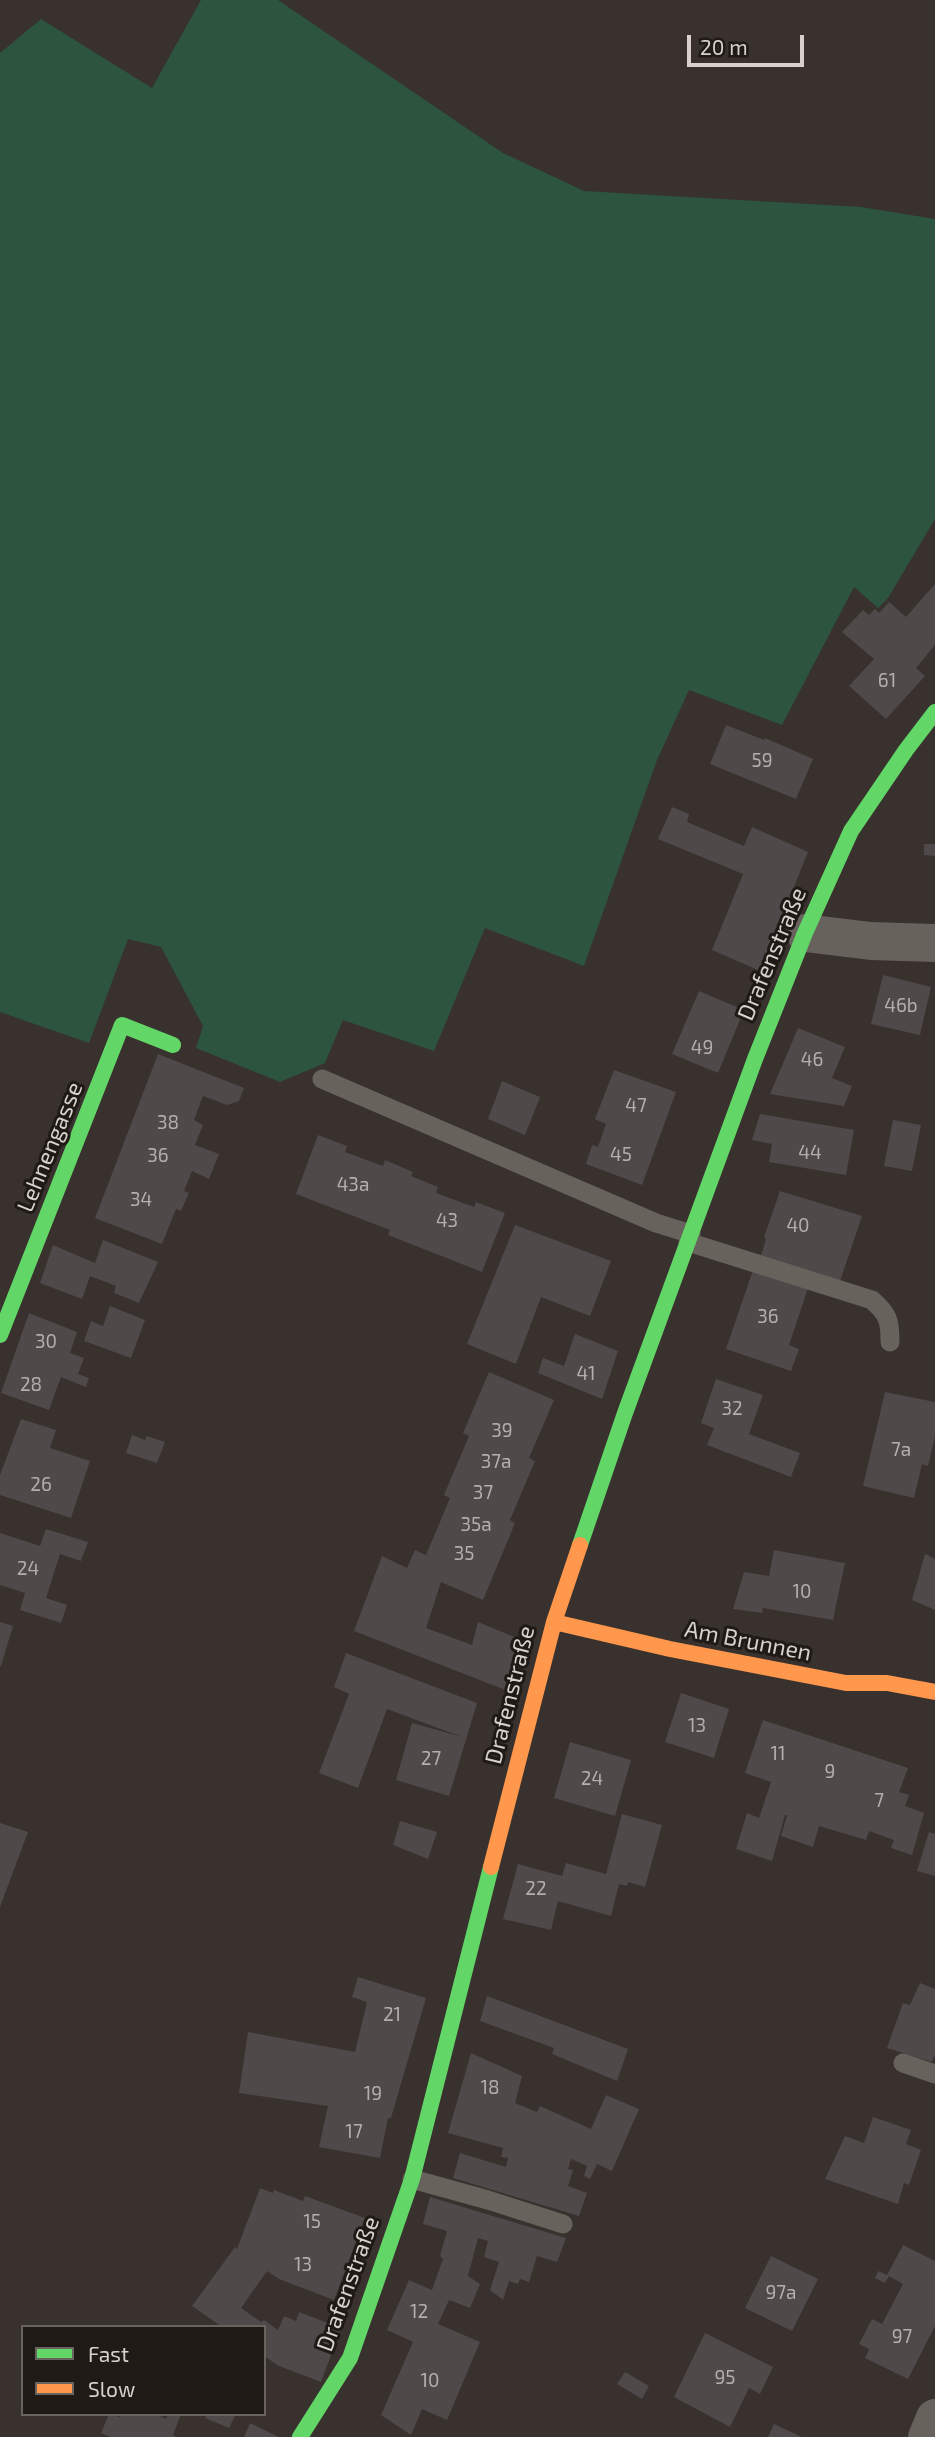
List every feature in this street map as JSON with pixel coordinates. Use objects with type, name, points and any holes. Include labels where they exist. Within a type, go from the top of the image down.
[{"type":"street","name":"Drafenstraße","points":[[300,2437],[350,2358],[412,2179],[554,1622],[625,1413],[689,1238],[805,933],[851,831],[935,712]]},
{"type":"street","points":[[805,933],[871,941],[935,943]]},
{"type":"street","name":"Lehnengasse","points":[[0,1335],[122,1025],[173,1045]]},
{"type":"street","name":"Am Brunnen","points":[[554,1622],[846,1683],[887,1683],[935,1692]]},
{"type":"street","points":[[927,2437],[935,2417]]},
{"type":"lane","points":[[323,1079],[689,1238],[872,1300],[886,1312],[890,1342]]},
{"type":"lane","points":[[903,2063],[935,2074]]},
{"type":"lane","points":[[412,2179],[564,2224]]},
{"type":"green space","points":[[201,0],[278,0],[503,153],[584,191],[861,207],[935,219],[935,519],[888,598],[878,608],[854,587],[782,725],[689,690],[657,760],[584,966],[485,928],[434,1051],[343,1020],[325,1063],[280,1082],[196,1048],[203,1026],[161,947],[128,939],[89,1043],[0,1012],[0,53],[41,19],[152,88]]},
{"type":"building","points":[[935,584],[935,645],[916,668],[925,676],[886,719],[849,686],[874,659],[842,632],[863,610],[869,615],[875,609],[879,613],[889,602],[906,617]]},
{"type":"building","points":[[726,725],[813,759],[796,799],[710,764]]},
{"type":"building","points":[[672,807],[689,814],[687,822],[744,846],[752,827],[808,852],[760,971],[712,950],[743,874],[658,839]]},
{"type":"building","points":[[924,844],[935,844],[935,856],[924,855]]},
{"type":"building","points":[[883,975],[931,987],[920,1035],[871,1024]]},
{"type":"building","points":[[699,991],[744,1010],[718,1073],[672,1054]]},
{"type":"building","points":[[798,1028],[845,1047],[832,1078],[852,1086],[844,1106],[770,1094]]},
{"type":"building","points":[[158,1054],[244,1088],[239,1101],[227,1105],[203,1096],[194,1120],[203,1125],[195,1145],[219,1154],[209,1179],[192,1171],[184,1191],[189,1193],[181,1211],[176,1209],[162,1244],[95,1218]]},
{"type":"building","points":[[614,1070],[676,1092],[642,1185],[586,1164],[592,1145],[598,1147],[606,1124],[595,1119]]},
{"type":"building","points":[[502,1081],[540,1097],[525,1135],[488,1119]]},
{"type":"building","points":[[760,1114],[854,1130],[846,1175],[769,1162],[772,1144],[752,1140]]},
{"type":"building","points":[[893,1120],[921,1125],[912,1171],[884,1166]]},
{"type":"building","points":[[318,1135],[347,1146],[345,1152],[383,1166],[385,1160],[413,1172],[411,1176],[438,1187],[436,1193],[474,1207],[476,1202],[505,1213],[482,1272],[388,1235],[390,1230],[296,1194]]},
{"type":"building","points":[[780,1191],[862,1216],[840,1281],[761,1256],[766,1239],[764,1237]]},
{"type":"building","points":[[515,1225],[611,1261],[590,1316],[541,1297],[516,1364],[467,1344]]},
{"type":"building","points":[[103,1240],[158,1262],[139,1303],[114,1293],[116,1286],[90,1276],[82,1299],[40,1283],[53,1245],[95,1263]]},
{"type":"building","points":[[753,1270],[808,1288],[789,1345],[799,1349],[791,1371],[726,1349]]},
{"type":"building","points":[[110,1306],[145,1320],[131,1358],[84,1341],[91,1321],[103,1326]]},
{"type":"building","points":[[29,1313],[77,1332],[70,1353],[84,1358],[78,1374],[89,1378],[86,1387],[61,1377],[49,1410],[1,1393]]},
{"type":"building","points":[[575,1334],[618,1351],[602,1399],[538,1373],[543,1358],[564,1366]]},
{"type":"building","points":[[489,1372],[554,1400],[529,1458],[535,1461],[510,1520],[515,1523],[483,1600],[441,1582],[426,1628],[472,1645],[478,1622],[522,1640],[508,1691],[354,1631],[382,1556],[407,1568],[415,1550],[426,1555],[450,1498],[444,1495],[469,1436],[463,1433]]},
{"type":"building","points":[[716,1379],[763,1395],[749,1434],[800,1453],[791,1477],[707,1445],[714,1428],[701,1423]]},
{"type":"building","points":[[885,1392],[935,1402],[935,1436],[928,1466],[922,1464],[914,1498],[863,1486]]},
{"type":"building","points":[[21,1419],[56,1430],[50,1448],[90,1461],[71,1518],[0,1495],[0,1475]]},
{"type":"building","points":[[132,1435],[145,1440],[147,1436],[165,1442],[157,1463],[126,1453]]},
{"type":"building","points":[[46,1529],[88,1542],[81,1561],[60,1554],[46,1598],[67,1605],[61,1623],[20,1610],[25,1593],[0,1585],[0,1533],[40,1546]]},
{"type":"building","points":[[774,1550],[845,1563],[833,1620],[763,1608],[762,1613],[733,1609],[744,1572],[769,1576]]},
{"type":"building","points":[[925,1554],[935,1559],[935,1610],[912,1600]]},
{"type":"building","points":[[0,1622],[13,1626],[1,1666],[0,1666]]},
{"type":"building","points":[[346,1653],[477,1703],[449,1796],[396,1780],[412,1723],[462,1737],[387,1709],[358,1788],[319,1773],[349,1694],[334,1687]]},
{"type":"building","points":[[681,1693],[729,1709],[714,1758],[665,1742]]},
{"type":"building","points":[[763,1720],[908,1768],[899,1792],[909,1795],[905,1806],[924,1813],[912,1855],[891,1848],[894,1840],[869,1831],[866,1840],[819,1826],[813,1847],[781,1836],[787,1815],[772,1861],[736,1849],[747,1813],[759,1818],[771,1782],[745,1773]]},
{"type":"building","points":[[570,1742],[631,1760],[615,1816],[554,1798]]},
{"type":"building","points":[[622,1814],[662,1825],[645,1887],[628,1882],[627,1886],[619,1884],[611,1916],[558,1901],[551,1930],[503,1919],[518,1864],[562,1876],[566,1863],[606,1874]]},
{"type":"building","points":[[400,1821],[437,1832],[428,1859],[393,1845]]},
{"type":"building","points":[[0,1823],[28,1832],[0,1907]]},
{"type":"building","points":[[929,1832],[935,1834],[935,1876],[917,1871]]},
{"type":"building","points":[[358,1977],[426,1998],[391,2118],[388,2118],[380,2158],[319,2147],[328,2106],[239,2093],[248,2032],[355,2052],[367,2002],[352,1997]]},
{"type":"building","points":[[920,1983],[935,1989],[935,2054],[932,2062],[887,2048],[903,2003],[910,2005]]},
{"type":"building","points":[[487,1996],[628,2049],[617,2081],[552,2054],[554,2048],[480,2021]]},
{"type":"building","points":[[471,2053],[522,2076],[515,2103],[537,2112],[540,2106],[591,2129],[606,2095],[639,2109],[612,2171],[597,2164],[590,2179],[584,2176],[587,2166],[571,2159],[568,2169],[573,2170],[568,2186],[587,2193],[579,2216],[453,2178],[460,2153],[506,2167],[508,2158],[501,2157],[503,2148],[448,2133]]},
{"type":"building","points":[[873,2117],[911,2130],[906,2144],[921,2150],[909,2185],[904,2183],[898,2204],[825,2179],[845,2136],[864,2143]]},
{"type":"building","points":[[260,2188],[273,2193],[274,2190],[303,2201],[305,2196],[365,2218],[334,2300],[279,2279],[267,2271],[241,2308],[278,2330],[284,2316],[296,2321],[299,2312],[341,2328],[321,2382],[279,2366],[266,2357],[266,2325],[219,2325],[192,2306],[235,2247],[237,2249]]},
{"type":"building","points":[[430,2197],[566,2238],[557,2262],[537,2256],[529,2282],[520,2279],[518,2284],[509,2281],[503,2300],[490,2290],[499,2262],[484,2257],[488,2241],[478,2238],[468,2276],[480,2284],[470,2308],[449,2300],[438,2324],[480,2342],[447,2420],[422,2409],[411,2435],[381,2415],[413,2342],[387,2330],[409,2280],[432,2290],[443,2259],[440,2256],[447,2231],[423,2224]]},
{"type":"building","points":[[903,2245],[935,2261],[935,2326],[908,2379],[865,2358],[869,2349],[859,2344],[872,2319],[882,2324],[903,2284],[889,2276],[885,2283],[875,2278],[878,2271],[887,2275]]},
{"type":"building","points":[[771,2256],[818,2279],[792,2331],[745,2308]]},
{"type":"building","points":[[705,2333],[773,2367],[760,2394],[749,2388],[730,2427],[674,2397]]},
{"type":"building","points":[[625,2372],[649,2386],[642,2399],[617,2384]]},
{"type":"building","points":[[108,2416],[160,2416],[166,2419],[167,2416],[180,2416],[173,2435],[176,2437],[110,2437],[101,2433]]},
{"type":"building","points":[[206,2416],[235,2416],[229,2428],[205,2418]]},
{"type":"building","points":[[250,2423],[279,2437],[244,2437]]},
{"type":"building","points":[[774,2424],[802,2437],[768,2437]]},
{"type":"traffic: fast","points":[[580,1545],[625,1413],[755,1059],[805,933],[851,831],[935,712]]},
{"type":"traffic: fast","points":[[0,1335],[122,1025],[173,1045]]},
{"type":"traffic: fast","points":[[300,2437],[350,2358],[412,2179],[491,1867]]},
{"type":"traffic: slow","points":[[491,1867],[554,1622],[580,1545]]},
{"type":"traffic: slow","points":[[554,1622],[670,1649],[846,1683],[887,1683],[935,1692]]}]
